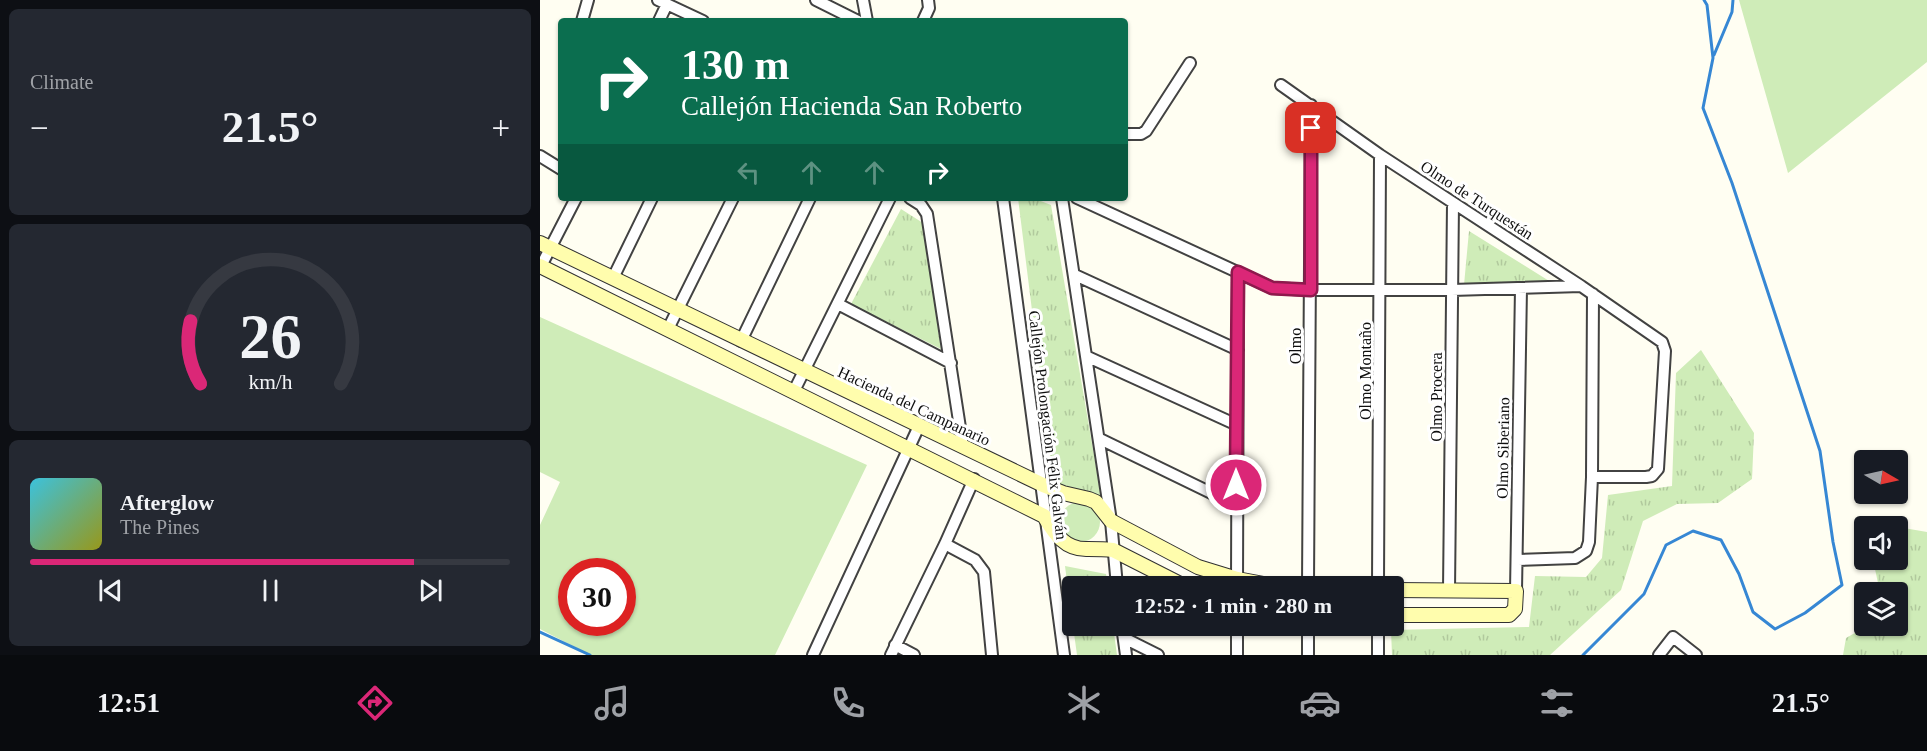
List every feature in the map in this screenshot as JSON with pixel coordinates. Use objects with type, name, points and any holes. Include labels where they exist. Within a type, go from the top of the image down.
[{"type":"street","points":[[583,18],[588,0]]},
{"type":"street","points":[[816,0],[852,18]]},
{"type":"street","points":[[862,0],[866,18]]},
{"type":"street","points":[[924,18],[929,8],[928,0]]},
{"type":"street","points":[[660,18],[663,2],[697,18]]},
{"type":"street","points":[[1128,134],[1141,135],[1146,131],[1190,63]]},
{"type":"street","name":"Olmo de Turquestán","points":[[1281,85],[1380,155],[1658,338],[1665,351],[1658,469],[1652,476],[1646,477],[1592,477]]},
{"type":"street","name":"Olmo","points":[[1308,576],[1311,105]]},
{"type":"street","name":"Olmo Montaño","points":[[1378,576],[1380,155]]},
{"type":"street","points":[[540,156],[558,168]]},
{"type":"street","points":[[574,201],[545,245],[540,266],[974,479],[1044,516],[1056,536],[1070,546],[1077,549],[1113,550],[1164,576]]},
{"type":"street","points":[[613,278],[650,201]]},
{"type":"street","points":[[668,329],[732,201]]},
{"type":"street","points":[[741,341],[809,201]]},
{"type":"street","points":[[794,391],[889,201]]},
{"type":"street","points":[[915,201],[921,205],[927,214],[963,447]]},
{"type":"street","name":"Callejón Prolongación Félix Galván","points":[[1003,201],[1064,655]]},
{"type":"street","points":[[1063,201],[1100,439],[1116,576]]},
{"type":"street","points":[[1084,201],[1266,286],[1283,289],[1452,291],[1581,286]]},
{"type":"street","name":"Olmo Procera","points":[[1449,591],[1453,203]]},
{"type":"street","name":"Hacienda del Campanario","points":[[545,245],[804,372],[1043,485],[1096,502],[1111,521],[1198,567],[1220,576]]},
{"type":"street","points":[[1237,576],[1238,272]]},
{"type":"street","points":[[1075,275],[1238,350]]},
{"type":"street","name":"Olmo Siberiano","points":[[1404,615],[1509,615],[1515,609],[1518,560],[1521,288]]},
{"type":"street","points":[[1518,560],[1575,558],[1586,551],[1589,542],[1592,477],[1593,294]]},
{"type":"street","points":[[838,304],[951,363]]},
{"type":"street","points":[[1088,357],[1237,425]]},
{"type":"street","points":[[813,655],[919,426]]},
{"type":"street","points":[[1100,439],[1236,505]]},
{"type":"street","points":[[914,655],[893,650],[974,479]]},
{"type":"street","points":[[945,544],[975,560],[984,572],[992,655]]},
{"type":"street","points":[[1404,590],[1516,591]]},
{"type":"street","points":[[1237,636],[1237,655]]},
{"type":"street","points":[[1308,636],[1308,655]]},
{"type":"street","points":[[1378,636],[1378,655]]},
{"type":"street","points":[[1659,655],[1673,637],[1696,655]]},
{"type":"street","points":[[1124,638],[1126,655]]},
{"type":"street","points":[[1124,638],[1158,655]]},
{"type":"green space","points":[[1739,0],[1927,0],[1927,62],[1788,173]]},
{"type":"green space","points":[[1018,201],[1041,201],[1051,205],[1101,496],[1054,487]]},
{"type":"green space","points":[[901,209],[923,223],[941,349],[851,304]]},
{"type":"green space","points":[[1469,231],[1562,289],[1464,285]]},
{"type":"green space","points":[[540,317],[867,465],[775,655],[590,655],[540,629],[540,525],[560,482],[540,472]]},
{"type":"green space","points":[[1701,350],[1754,433],[1752,479],[1718,503],[1677,504],[1643,521],[1621,590],[1550,655],[1392,655],[1391,636],[1404,636],[1404,630],[1529,627],[1535,576],[1586,577],[1602,558],[1608,495],[1672,486],[1676,373]]},
{"type":"green space","points":[[1080,502],[1094,508],[1100,522],[1094,536],[1080,542],[1066,536],[1060,522],[1066,508]]},
{"type":"green space","points":[[1908,529],[1927,532],[1927,655],[1843,655],[1846,638],[1854,633],[1854,636],[1908,636],[1908,582],[1878,582],[1875,570],[1908,570]]},
{"type":"green space","points":[[1065,566],[1106,574],[1106,576],[1066,576]]},
{"type":"green space","points":[[1074,636],[1114,636],[1117,655],[1077,655]]},
{"type":"waterway","points":[[1583,655],[1644,594],[1666,545],[1693,531],[1721,540],[1739,574],[1753,612],[1775,629],[1805,613],[1842,585],[1833,542],[1820,451],[1732,183],[1703,108],[1713,58],[1707,5],[1704,0]]},
{"type":"waterway","points":[[1714,55],[1732,12],[1733,0]]},
{"type":"waterway","points":[[540,632],[590,655]]},
{"type":"route","points":[[1236,485],[1238,272],[1272,288],[1311,290],[1311,128]]}]
